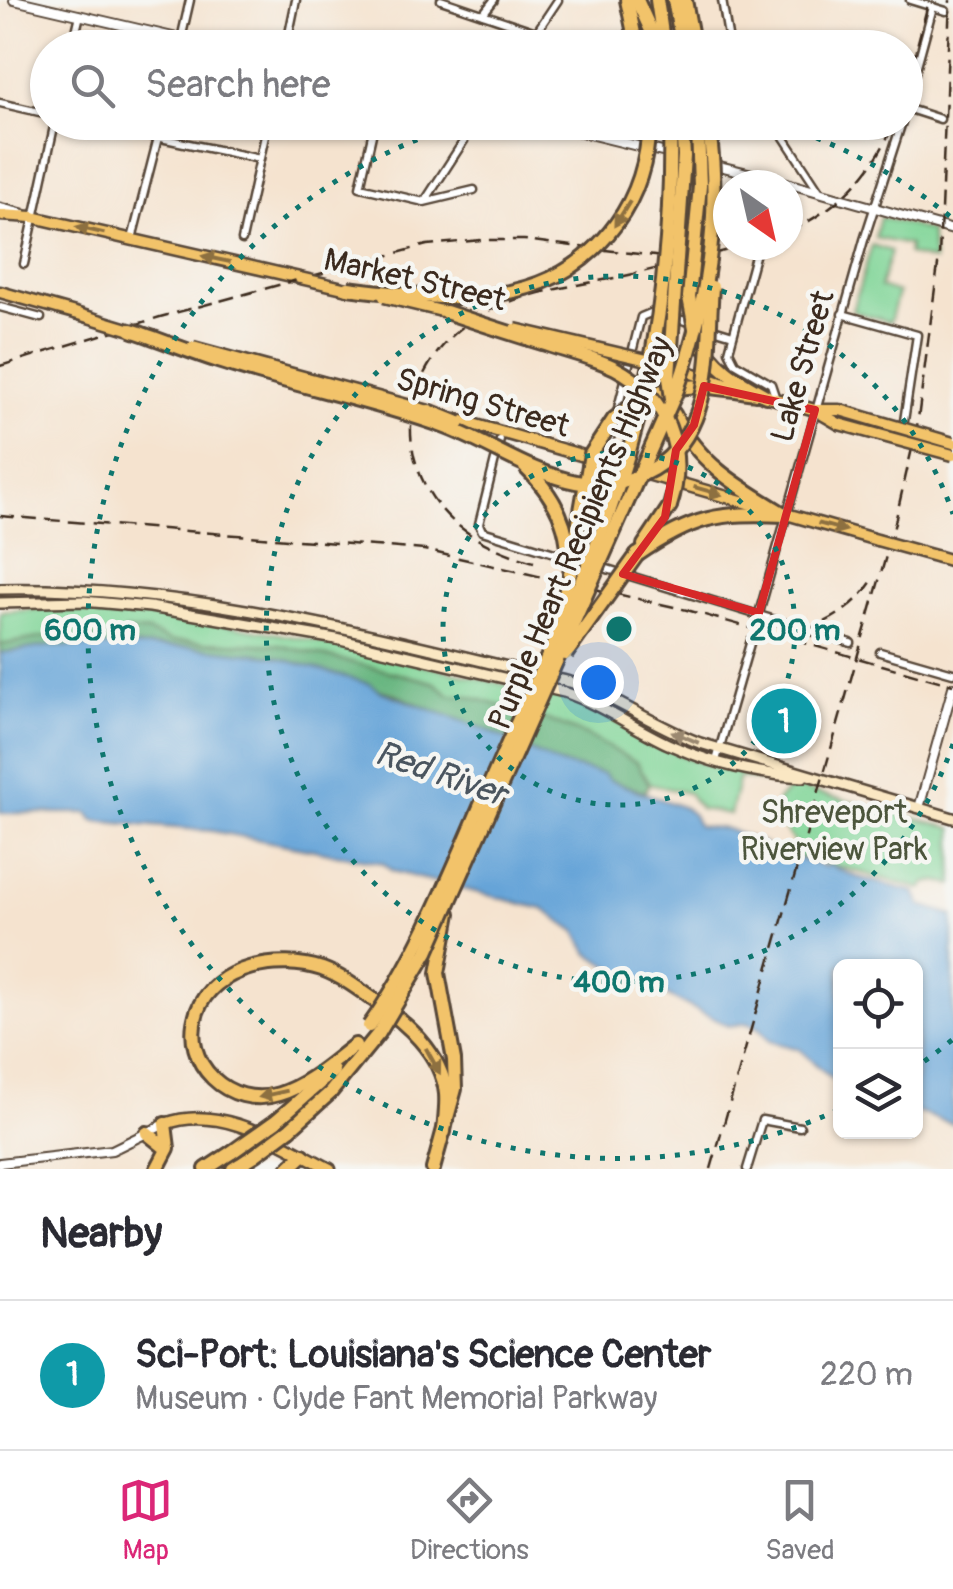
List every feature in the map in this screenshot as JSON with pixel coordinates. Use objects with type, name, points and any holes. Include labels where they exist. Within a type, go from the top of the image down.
[{"type":"highway","points":[[628,0],[634,30]]},
{"type":"highway","points":[[636,0],[652,30]]},
{"type":"highway","points":[[656,0],[660,30]]},
{"type":"highway","points":[[674,0],[684,30]]},
{"type":"highway","points":[[687,0],[689,30]]},
{"type":"highway","points":[[348,288],[462,298],[509,293],[556,276],[591,252],[623,214],[641,174],[646,140]]},
{"type":"highway","name":"Purple Heart Recipients Highway","points":[[233,1169],[290,1129],[330,1093],[420,964],[458,882],[608,515],[642,401],[666,250],[669,140]]},
{"type":"highway","points":[[683,140],[669,377],[674,414],[690,442],[712,466],[739,488],[786,515]]},
{"type":"highway","points":[[702,140],[689,288],[691,315],[708,356],[722,370],[766,396]]},
{"type":"highway","name":"Purple Heart Recipients Highway","points":[[206,1169],[276,1121],[374,1030],[411,954],[677,390],[698,320],[712,233],[713,168],[706,140]]},
{"type":"highway","points":[[131,330],[228,364],[443,426],[566,480],[592,484],[620,482],[650,471],[668,458],[688,436],[698,415],[705,372],[712,233]]},
{"type":"highway","points":[[446,312],[596,360],[629,376],[643,387],[666,420],[676,449],[676,484],[670,506],[548,669]]},
{"type":"highway","points":[[548,669],[591,454],[614,419],[640,400],[674,387],[713,387],[766,396]]},
{"type":"highway","points":[[429,411],[498,446],[529,470],[546,490],[559,512],[568,544],[564,596]]},
{"type":"highway","points":[[637,555],[678,528],[707,518],[786,515]]},
{"type":"highway","points":[[433,1169],[455,1089],[454,1060],[438,973],[458,882]]},
{"type":"highway","points":[[355,1044],[306,1082],[275,1096],[255,1098],[224,1090],[212,1078],[197,1054],[194,1023],[198,1010],[216,985],[248,969],[283,962],[335,974],[396,1015],[427,1050],[444,1086],[444,1132]]},
{"type":"highway","points":[[158,1169],[168,1149],[165,1124]]},
{"type":"highway","points":[[147,1134],[168,1149]]},
{"type":"highway","points":[[288,1169],[303,1156]]},
{"type":"main road","points":[[0,215],[33,218]]},
{"type":"main road","name":"Market Street","points":[[33,218],[660,363],[815,410],[840,424],[953,455]]},
{"type":"main road","name":"Spring Street","points":[[0,292],[953,561]]},
{"type":"main road","name":"Market Street","points":[[815,410],[840,410],[953,443]]},
{"type":"main road","points":[[0,589],[49,588],[145,596],[370,635],[570,682],[611,698],[678,735],[810,778]]},
{"type":"main road","points":[[0,603],[110,602],[336,639],[564,692],[598,705],[668,744],[716,761],[770,774],[810,778],[953,818]]},
{"type":"main road","points":[[165,1124],[187,1118],[216,1118],[330,1169]]},
{"type":"street","points":[[14,0],[134,30]]},
{"type":"street","points":[[183,30],[190,0]]},
{"type":"street","points":[[290,30],[296,0]]},
{"type":"street","points":[[442,0],[530,30]]},
{"type":"street","points":[[484,14],[494,0]]},
{"type":"street","points":[[537,30],[558,0]]},
{"type":"street","points":[[722,0],[727,30]]},
{"type":"street","points":[[910,0],[946,11]]},
{"type":"street","points":[[923,44],[933,7]]},
{"type":"street","points":[[76,30],[80,15]]},
{"type":"street","points":[[0,104],[30,110]]},
{"type":"street","points":[[923,113],[940,118]]},
{"type":"street","points":[[24,264],[51,140]]},
{"type":"street","points":[[132,240],[157,140]]},
{"type":"street","points":[[167,140],[260,160]]},
{"type":"street","points":[[242,240],[264,140]]},
{"type":"street","points":[[371,140],[360,187],[424,202],[474,190]]},
{"type":"street","points":[[424,202],[464,140]]},
{"type":"street","points":[[609,140],[725,170]]},
{"type":"street","points":[[786,140],[821,193]]},
{"type":"street","name":"Lake Street","points":[[756,624],[842,314],[896,140]]},
{"type":"street","points":[[803,189],[953,230]]},
{"type":"street","points":[[658,206],[713,215]]},
{"type":"street","name":"Market Street","points":[[0,207],[33,218]]},
{"type":"street","points":[[754,260],[729,351],[732,360],[771,384],[766,396]]},
{"type":"street","points":[[0,307],[41,318]]},
{"type":"street","points":[[576,559],[641,316],[653,312],[732,335]]},
{"type":"street","points":[[842,314],[917,336],[904,421]]},
{"type":"street","points":[[500,440],[480,529],[850,643]]},
{"type":"street","points":[[716,761],[751,640]]},
{"type":"street","points":[[880,652],[953,673]]},
{"type":"street","points":[[919,808],[953,687]]},
{"type":"street","points":[[747,1169],[762,1120],[800,1128]]},
{"type":"street","points":[[0,1163],[25,1165],[107,1151],[165,1124]]},
{"type":"highlighted area","points":[[704,386],[815,410],[759,613],[623,574],[665,517],[676,450],[694,425]]},
{"type":"green space","points":[[880,217],[930,231],[934,261],[908,254],[909,245],[875,238]]},
{"type":"green space","points":[[872,245],[891,251],[880,287],[898,293],[890,322],[852,311]]},
{"type":"green space","name":"Shreveport Riverview Park","points":[[42,609],[177,618],[244,628],[378,654],[577,702],[703,764],[796,782],[794,787],[953,828],[953,885],[938,881],[926,883],[922,889],[792,854],[797,847],[774,813],[778,800],[792,787],[739,777],[730,814],[700,809],[688,793],[649,784],[645,774],[588,736],[498,705],[450,695],[435,683],[421,679],[278,645],[170,641],[148,632],[127,631],[128,640],[51,636],[0,645],[0,612]]},
{"type":"green space","points":[[126,630],[148,632],[170,641],[278,645],[435,683],[450,695],[468,696],[588,736],[637,763],[649,784],[645,792],[609,780],[604,774],[559,764],[392,693],[226,652],[193,647],[49,646],[0,653],[0,645],[51,636],[127,640]]},
{"type":"water","name":"Red River","points":[[49,646],[193,647],[273,656],[370,684],[382,692],[485,729],[559,764],[604,774],[609,780],[685,808],[698,826],[727,829],[763,843],[772,851],[915,892],[921,905],[953,915],[953,1124],[923,1114],[923,959],[833,959],[833,1080],[799,1049],[769,1041],[759,1028],[747,1023],[729,1026],[670,997],[646,980],[631,979],[589,954],[576,931],[543,909],[392,871],[383,863],[212,831],[94,821],[88,813],[0,813],[0,653]]},
{"type":"railway","points":[[921,30],[929,0]]},
{"type":"railway","points":[[711,1169],[892,535],[917,427],[939,257],[950,0]]},
{"type":"railway","points":[[803,224],[852,188],[886,140]]},
{"type":"railway","points":[[0,366],[160,317],[427,245],[524,240],[671,258]]},
{"type":"railway","points":[[534,562],[495,548],[462,528],[434,500],[424,483],[411,441],[411,418],[424,374],[441,347],[486,312],[541,293],[713,254]]},
{"type":"railway","points":[[0,516],[424,550],[687,610],[953,685]]},
{"type":"railway","points":[[781,635],[810,628],[835,616],[857,599],[875,576]]},
{"type":"place","name":"Sci-Port: Louisiana's Science Center","points":[[784,721]]}]
